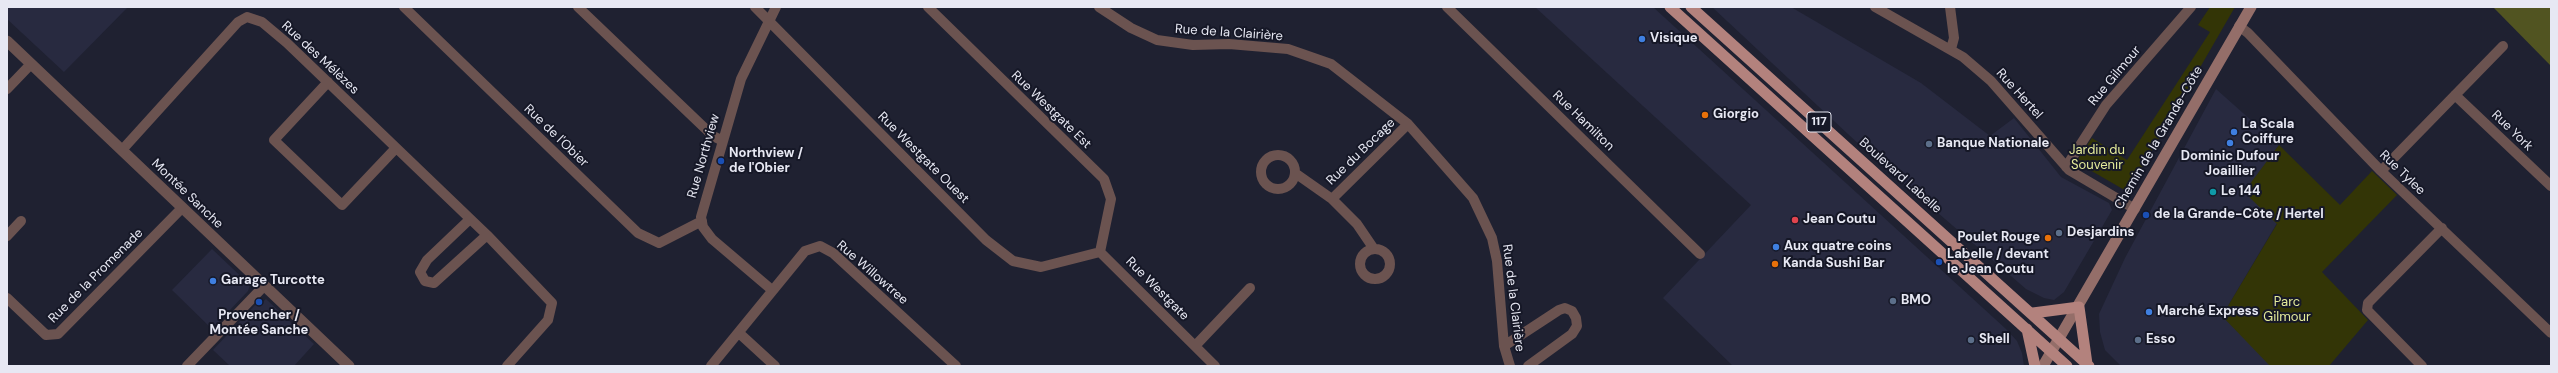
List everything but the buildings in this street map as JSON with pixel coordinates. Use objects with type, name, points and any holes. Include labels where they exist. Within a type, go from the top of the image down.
[{"type":"main road","name":"117","points":[[1670,7],[2067,366]]},
{"type":"main road","name":"Boulevard Labelle","points":[[1691,7],[2060,338],[2088,365]]},
{"type":"main road","name":"Chemin de la Grande-Côte","points":[[2043,366],[2079,307],[2250,7]]},
{"type":"main road","points":[[2033,314],[2079,307],[2088,365]]},
{"type":"main road","points":[[2027,329],[2035,366]]},
{"type":"street","name":"Rue de l'Obier","points":[[404,7],[638,233],[659,243],[702,221]]},
{"type":"street","points":[[578,7],[713,136],[721,140]]},
{"type":"street","name":"Rue Westgate Ouest","points":[[755,7],[980,234],[1013,261],[1041,267],[1100,252]]},
{"type":"street","name":"Rue Northview","points":[[702,221],[721,140],[741,79],[776,7]]},
{"type":"street","name":"Rue Westgate Est","points":[[928,7],[1104,179],[1111,199],[1100,252]]},
{"type":"street","name":"Rue de la Clairière","points":[[1098,7],[1131,28],[1158,40],[1193,45],[1229,44],[1288,49],[1331,64],[1408,124],[1473,198],[1492,238],[1498,261],[1504,346],[1510,366]]},
{"type":"street","name":"Rue Hamilton","points":[[1447,7],[1700,254]]},
{"type":"street","name":"Rue Hertel","points":[[1875,7],[1951,49],[1991,82],[2066,167],[2135,209]]},
{"type":"street","points":[[1950,7],[1954,38],[1951,49]]},
{"type":"street","name":"Rue Gilmour","points":[[2066,167],[2106,104],[2191,7]]},
{"type":"street","name":"Rue des Mélèzes","points":[[122,150],[238,22],[248,17],[262,22],[328,82],[487,235],[552,303],[548,320],[507,366]]},
{"type":"street","name":"Rue Tylee","points":[[2238,26],[2248,33],[2381,172],[2442,228],[2551,334]]},
{"type":"street","name":"Montée Sanche","points":[[7,41],[349,366]]},
{"type":"street","points":[[2381,172],[2503,46]]},
{"type":"street","points":[[7,89],[31,64]]},
{"type":"street","points":[[328,82],[274,140],[342,205],[396,148]]},
{"type":"street","name":"Rue York","points":[[2455,95],[2551,186]]},
{"type":"street","name":"Rue du Bocage","points":[[1332,199],[1408,124]]},
{"type":"street","name":"Rue du Bocage","points":[[1295,173],[1332,199],[1357,224],[1374,250]]},
{"type":"street","name":"Rue de la Promenade","points":[[7,298],[46,335],[58,334],[182,208]]},
{"type":"street","points":[[470,219],[427,260],[420,272],[425,281],[434,283],[487,235]]},
{"type":"street","points":[[7,236],[21,221]]},
{"type":"street","points":[[702,221],[716,243],[772,290]]},
{"type":"street","points":[[2422,366],[2367,310],[2368,303],[2442,228]]},
{"type":"street","name":"Rue Willowtree","points":[[711,366],[805,251],[820,246],[833,253],[956,366]]},
{"type":"street","name":"Rue Westgate","points":[[1100,252],[1215,366]]},
{"type":"street","points":[[187,366],[264,286]]},
{"type":"street","points":[[1195,346],[1250,288]]},
{"type":"street","points":[[1504,346],[1559,310],[1565,308],[1572,311],[1576,318],[1577,326],[1572,334],[1528,366]]},
{"type":"street","points":[[739,333],[775,366]]},
{"type":"shaded area","points":[[7,7],[128,7],[64,72],[7,19]]},
{"type":"shaded area","points":[[1535,7],[1653,7],[2006,329],[2017,341],[2022,353],[2024,366],[1733,366],[1663,298],[1751,205]]},
{"type":"shaded area","points":[[1712,7],[1791,7],[1921,83],[1990,136],[2014,118],[2061,177],[2109,203],[2112,210],[2064,292],[2054,300],[2044,298],[2026,289],[1864,149]]},
{"type":"shaded area","points":[[2216,89],[2279,145],[2245,192],[2277,223],[2222,316],[2273,366],[2121,366],[2105,350],[2100,332],[2099,314],[2125,258]]},
{"type":"shaded area","points":[[212,249],[250,285],[248,291],[212,329],[172,290]]},
{"type":"shaded area","points":[[266,299],[314,344],[294,366],[230,366],[213,350],[257,303],[259,305]]},
{"type":"green space","name":"Jardin du Souvenir","points":[[2210,7],[2235,7],[2128,192],[2076,162],[2092,138],[2127,160],[2210,32],[2198,25]]},
{"type":"green space","points":[[2493,7],[2551,7],[2551,66]]},
{"type":"green space","name":"Parc Gilmour","points":[[2279,145],[2340,205],[2372,171],[2397,195],[2322,272],[2368,320],[2329,366],[2270,366],[2222,316],[2277,224],[2244,192]]},
{"type":"place","name":"Visique","points":[[1642,39]]},
{"type":"place","name":"Giorgio","points":[[1705,115]]},
{"type":"place","name":"La Scala Coiffure","points":[[2234,132]]},
{"type":"place","name":"Dominic Dufour Joaillier","points":[[2230,143]]},
{"type":"place","name":"Banque Nationale","points":[[1929,144]]},
{"type":"place","name":"Northview / de l'Obier","points":[[721,161]]},
{"type":"place","name":"Le 144","points":[[2213,192]]},
{"type":"place","name":"de la Grande-Côte / Hertel","points":[[2146,215]]},
{"type":"place","name":"Jean Coutu","points":[[1795,220]]},
{"type":"place","name":"Desjardins","points":[[2059,233]]},
{"type":"place","name":"Poulet Rouge","points":[[2048,238]]},
{"type":"place","name":"Aux quatre coins","points":[[1776,247]]},
{"type":"place","name":"Labelle / devant le Jean Coutu","points":[[1939,262]]},
{"type":"place","name":"Kanda Sushi Bar","points":[[1775,264]]},
{"type":"place","name":"Garage Turcotte","points":[[213,281]]},
{"type":"place","name":"BMO","points":[[1893,301]]},
{"type":"place","name":"Provencher / Montée Sanche","points":[[259,302]]},
{"type":"place","name":"Marché Express","points":[[2149,312]]},
{"type":"place","name":"Shell","points":[[1971,340]]},
{"type":"place","name":"Esso","points":[[2138,340]]}]
